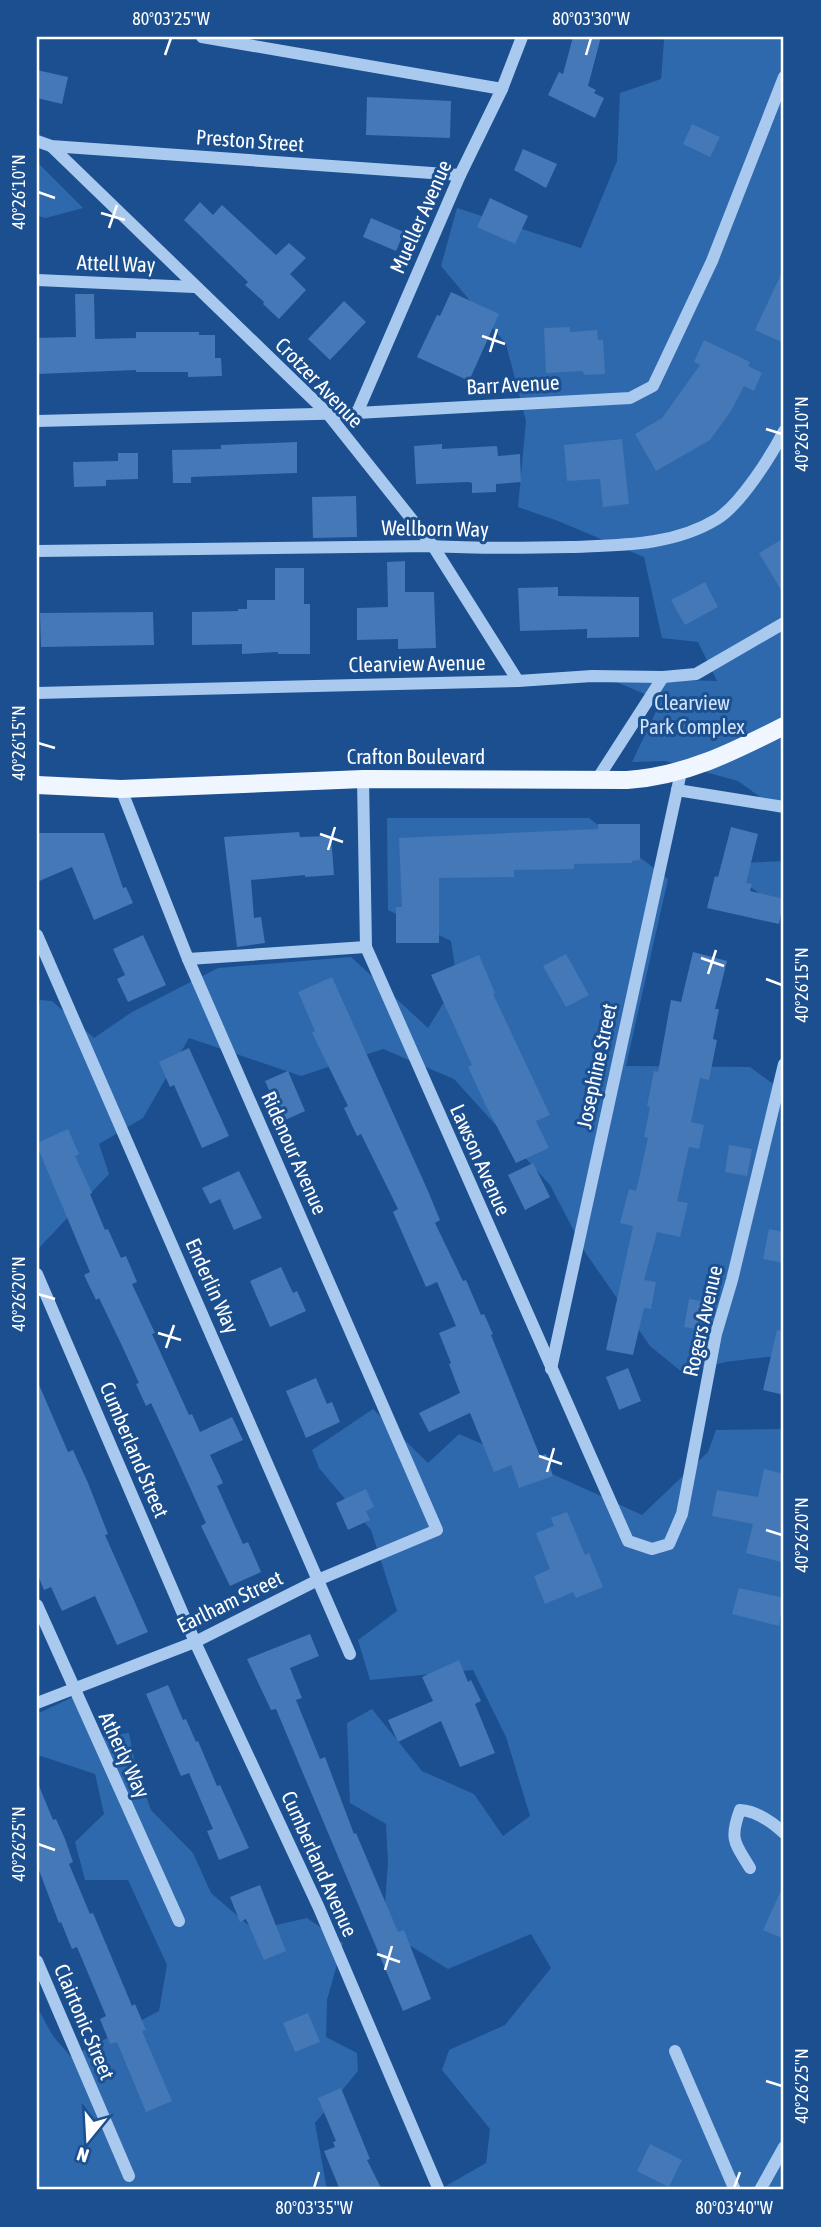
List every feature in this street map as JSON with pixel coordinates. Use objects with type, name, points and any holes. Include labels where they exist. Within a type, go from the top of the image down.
[{"type":"main road","name":"Crafton Boulevard","points":[[37,785],[121,789],[363,779],[596,781],[655,778],[704,764],[784,726]]},
{"type":"street","points":[[202,37],[502,89]]},
{"type":"street","name":"Mueller Avenue","points":[[357,413],[460,176],[502,89],[522,37]]},
{"type":"street","name":"Barr Avenue","points":[[37,421],[357,413],[630,398],[653,386],[712,261],[784,77]]},
{"type":"street","name":"Preston Street","points":[[37,141],[51,146],[460,176]]},
{"type":"street","name":"Crotzer Avenue","points":[[51,146],[328,414],[433,546],[518,681]]},
{"type":"street","name":"Attell Way","points":[[37,280],[194,287]]},
{"type":"street","name":"Wellborn Way","points":[[37,551],[433,546],[495,550],[621,545],[665,540],[717,519],[737,500],[772,456],[784,431]]},
{"type":"street","name":"Clearview Avenue","points":[[37,693],[696,674],[784,623]]},
{"type":"street","points":[[596,781],[663,677]]},
{"type":"street","name":"Josephine Street","points":[[551,1369],[681,772]]},
{"type":"street","name":"Lawson Avenue","points":[[363,779],[366,947],[628,1541]]},
{"type":"street","name":"Ridenour Avenue","points":[[121,789],[188,959],[437,1530]]},
{"type":"street","points":[[677,790],[784,807]]},
{"type":"street","name":"Enderlin Way","points":[[37,935],[320,1579],[350,1654]]},
{"type":"street","points":[[188,959],[366,947]]},
{"type":"street","name":"Rogers Avenue","points":[[628,1541],[652,1549],[669,1544],[682,1514],[716,1334],[732,1280],[784,1064]]},
{"type":"street","name":"Cumberland Street","points":[[37,1274],[195,1642]]},
{"type":"street","name":"Earlham Street","points":[[37,1703],[195,1642],[320,1579],[437,1530]]},
{"type":"street","name":"Atherly Way","points":[[37,1605],[179,1921]]},
{"type":"street","name":"Cumberland Avenue","points":[[195,1642],[319,1908],[439,2190]]},
{"type":"street","points":[[750,1868],[733,1840],[740,1810],[750,1811],[773,1823],[784,1833]]},
{"type":"street","name":"Clairtonic Street","points":[[38,1968],[129,2176]]},
{"type":"street","points":[[675,2051],[735,2190]]},
{"type":"street","points":[[760,2190],[784,2147]]},
{"type":"green space","name":"Clearview Park Complex","points":[[662,37],[784,37],[784,814],[738,781],[665,761],[632,762],[661,701],[607,678],[717,681],[698,642],[662,638],[644,557],[518,507],[526,421],[506,344],[441,266],[457,208],[581,248],[617,161],[620,93],[661,79]]},
{"type":"green space","points":[[37,162],[83,208],[46,218],[37,216]]},
{"type":"green space","points":[[387,818],[589,818],[668,879],[626,1066],[750,1067],[784,1092],[784,1355],[725,1362],[683,1373],[650,1346],[585,1252],[550,1185],[454,1079],[383,1049],[301,1076],[189,1038],[143,1118],[99,1144],[109,1174],[37,1250],[37,1012],[40,1000],[52,1001],[94,1038],[132,1012],[218,968],[351,957],[428,1028],[457,981],[451,941],[388,910]]},
{"type":"green space","points":[[784,861],[784,912],[720,864]]},
{"type":"green space","points":[[373,1409],[428,1463],[459,1434],[642,1515],[708,1452],[716,1430],[784,1429],[784,2190],[439,2190],[486,2163],[490,2129],[442,2070],[449,2050],[505,2025],[551,1968],[531,1934],[448,1969],[383,1929],[388,1863],[386,1824],[350,1803],[347,1723],[372,1709],[422,1771],[474,1794],[503,1836],[530,1816],[506,1737],[473,1670],[370,1680],[358,1640],[397,1611],[371,1530],[319,1468],[312,1450]]},
{"type":"green space","points":[[75,1696],[94,1738],[129,1733],[136,1768],[151,1810],[193,1853],[211,1893],[254,1930],[307,1918],[343,1943],[327,2000],[326,2037],[357,2053],[358,2071],[315,2123],[327,2190],[37,2190],[37,2007],[53,2036],[71,2057],[159,2011],[167,1965],[128,1880],[85,1880],[75,1842],[104,1814],[95,1774],[41,1756],[37,1758],[37,1714]]},
{"type":"building","points":[[573,37],[601,37],[588,86],[604,98],[595,118],[548,95],[559,72],[563,74]]},
{"type":"building","points":[[37,70],[68,77],[62,104],[37,98]]},
{"type":"building","points":[[367,97],[451,101],[450,138],[366,135]]},
{"type":"building","points":[[692,124],[720,137],[710,157],[683,144]]},
{"type":"building","points":[[523,149],[557,164],[546,188],[514,170]]},
{"type":"building","points":[[490,198],[528,216],[515,244],[477,227]]},
{"type":"building","points":[[200,202],[213,215],[222,205],[276,255],[289,243],[306,258],[290,274],[306,290],[279,319],[245,285],[248,282],[184,220]]},
{"type":"building","points":[[371,218],[404,232],[396,251],[363,237]]},
{"type":"building","points":[[784,268],[784,343],[755,330]]},
{"type":"building","points":[[451,292],[499,314],[469,381],[417,357]]},
{"type":"building","points":[[75,294],[94,294],[95,339],[136,338],[136,332],[199,332],[199,335],[215,335],[215,358],[221,358],[222,376],[188,377],[188,372],[136,370],[37,374],[37,338],[76,337]]},
{"type":"building","points":[[344,301],[366,322],[330,360],[308,339]]},
{"type":"building","points":[[570,327],[570,332],[597,330],[598,340],[603,340],[605,374],[584,375],[583,371],[546,373],[544,328]]},
{"type":"building","points":[[704,340],[750,362],[748,366],[762,373],[754,391],[744,386],[731,411],[710,440],[656,471],[635,434],[662,418],[700,365],[694,362]]},
{"type":"building","points":[[622,439],[629,504],[603,507],[600,479],[567,481],[564,445]]},
{"type":"building","points":[[297,442],[297,473],[191,477],[191,483],[173,483],[172,450],[221,449],[221,445]]},
{"type":"building","points":[[442,444],[442,449],[497,446],[498,456],[520,454],[521,482],[496,484],[496,492],[472,493],[472,483],[469,482],[416,484],[414,446]]},
{"type":"building","points":[[118,453],[138,453],[138,479],[106,480],[106,486],[74,487],[73,462],[118,461]]},
{"type":"building","points":[[356,496],[357,537],[313,538],[312,497]]},
{"type":"building","points":[[784,538],[784,595],[759,553]]},
{"type":"building","points":[[405,561],[405,592],[434,592],[436,648],[398,649],[398,639],[357,640],[357,608],[388,607],[387,562]]},
{"type":"building","points":[[275,568],[304,568],[304,604],[310,604],[310,654],[242,654],[242,644],[192,645],[192,612],[238,611],[247,609],[247,600],[275,600]]},
{"type":"building","points":[[705,582],[718,607],[685,625],[671,600]]},
{"type":"building","points":[[558,587],[558,596],[639,597],[639,637],[587,638],[587,629],[520,631],[518,588]]},
{"type":"building","points":[[153,612],[154,645],[41,647],[40,613]]},
{"type":"building","points":[[598,824],[640,824],[640,860],[632,863],[574,864],[574,869],[514,870],[514,877],[439,878],[439,943],[396,943],[396,907],[402,907],[399,838],[598,829]]},
{"type":"building","points":[[731,827],[758,834],[746,883],[752,884],[750,891],[784,899],[779,924],[707,908]]},
{"type":"building","points":[[299,832],[300,837],[331,836],[334,875],[251,880],[254,918],[261,917],[265,943],[237,947],[224,837]]},
{"type":"building","points":[[37,833],[104,833],[123,888],[126,887],[133,903],[94,920],[72,867],[37,882]]},
{"type":"building","points":[[143,935],[166,985],[128,1002],[117,979],[125,975],[113,949]]},
{"type":"building","points":[[693,952],[727,961],[715,1009],[719,1009],[713,1039],[717,1040],[709,1080],[700,1078],[691,1122],[704,1125],[699,1149],[689,1147],[677,1201],[688,1203],[680,1237],[657,1232],[644,1280],[656,1282],[651,1309],[644,1308],[633,1355],[606,1350],[633,1226],[620,1223],[629,1189],[636,1191],[648,1138],[644,1137],[650,1107],[647,1106],[654,1071],[658,1072],[671,1000],[681,1002]]},
{"type":"building","points":[[566,954],[589,995],[566,1007],[543,966]]},
{"type":"building","points":[[479,955],[495,993],[493,994],[550,1115],[536,1121],[549,1148],[516,1163],[468,1067],[472,1065],[431,975]]},
{"type":"building","points":[[332,977],[428,1191],[440,1220],[435,1223],[463,1281],[466,1280],[481,1315],[484,1314],[540,1456],[546,1454],[553,1476],[519,1488],[511,1465],[494,1472],[470,1413],[429,1432],[419,1413],[460,1393],[439,1333],[456,1326],[437,1282],[426,1287],[393,1212],[398,1209],[361,1134],[357,1136],[344,1108],[348,1106],[312,1033],[315,1031],[298,992]]},
{"type":"building","points":[[189,1048],[229,1136],[202,1148],[174,1085],[170,1087],[159,1062]]},
{"type":"building","points":[[288,1071],[305,1111],[283,1121],[265,1081]]},
{"type":"building","points":[[68,1129],[79,1154],[75,1156],[105,1230],[108,1229],[121,1258],[126,1256],[137,1282],[132,1284],[189,1415],[192,1414],[200,1432],[232,1417],[243,1440],[210,1455],[223,1483],[217,1486],[243,1544],[248,1542],[261,1572],[230,1586],[201,1526],[206,1523],[151,1403],[146,1406],[123,1348],[99,1298],[96,1300],[84,1275],[90,1272],[37,1146],[37,1143]]},
{"type":"building","points":[[729,1145],[752,1149],[747,1176],[725,1172]]},
{"type":"building","points":[[533,1163],[550,1197],[525,1210],[508,1175]]},
{"type":"building","points":[[239,1171],[262,1218],[234,1230],[220,1199],[210,1204],[202,1188]]},
{"type":"building","points":[[769,1229],[784,1232],[784,1263],[763,1259]]},
{"type":"building","points":[[281,1267],[293,1293],[297,1291],[306,1311],[270,1327],[250,1281]]},
{"type":"building","points":[[689,1299],[711,1303],[707,1331],[684,1327]]},
{"type":"building","points":[[777,1330],[784,1331],[784,1395],[763,1390]]},
{"type":"building","points":[[628,1368],[641,1401],[619,1410],[606,1377]]},
{"type":"building","points":[[316,1378],[327,1404],[332,1402],[340,1422],[306,1438],[286,1391]]},
{"type":"building","points":[[37,1380],[68,1452],[73,1450],[88,1483],[108,1534],[105,1535],[148,1632],[117,1645],[95,1596],[62,1611],[51,1587],[44,1590],[37,1573]]},
{"type":"building","points":[[764,1469],[784,1474],[784,1548],[781,1562],[746,1553],[753,1524],[712,1516],[717,1490],[758,1497]]},
{"type":"building","points":[[366,1489],[374,1507],[366,1511],[370,1520],[348,1530],[336,1503]]},
{"type":"building","points":[[567,1512],[585,1555],[589,1553],[603,1587],[576,1598],[573,1592],[545,1604],[534,1576],[550,1569],[536,1533],[554,1526],[551,1518]]},
{"type":"building","points":[[739,1588],[784,1598],[779,1626],[732,1614]]},
{"type":"building","points":[[310,1634],[319,1656],[290,1668],[302,1698],[296,1700],[320,1759],[325,1757],[354,1834],[356,1833],[398,1932],[404,1930],[431,1999],[403,2011],[276,1709],[271,1710],[247,1659]]},
{"type":"building","points":[[459,1660],[468,1682],[471,1680],[481,1701],[475,1704],[495,1753],[460,1767],[441,1721],[398,1742],[388,1720],[433,1701],[422,1677]]},
{"type":"building","points":[[168,1685],[183,1720],[186,1719],[196,1742],[198,1741],[217,1786],[220,1785],[249,1848],[219,1860],[207,1831],[213,1829],[189,1773],[181,1776],[146,1694]]},
{"type":"building","points":[[37,1781],[53,1820],[56,1819],[65,1839],[73,1862],[69,1864],[90,1914],[93,1913],[132,2006],[135,2004],[146,2030],[142,2031],[172,2101],[146,2112],[117,2042],[110,2044],[100,2019],[106,2016],[77,1947],[72,1949],[61,1922],[59,1923],[37,1865]]},
{"type":"building","points":[[784,1884],[784,1939],[763,1930]]},
{"type":"building","points":[[260,1885],[286,1951],[264,1960],[246,1919],[240,1922],[230,1897]]},
{"type":"building","points":[[308,2013],[320,2042],[295,2052],[283,2023]]},
{"type":"building","points":[[341,2088],[370,2159],[367,2160],[382,2190],[340,2190],[324,2151],[335,2147],[333,2142],[336,2141],[318,2098]]},
{"type":"building","points":[[650,2144],[682,2160],[669,2187],[637,2171]]}]
